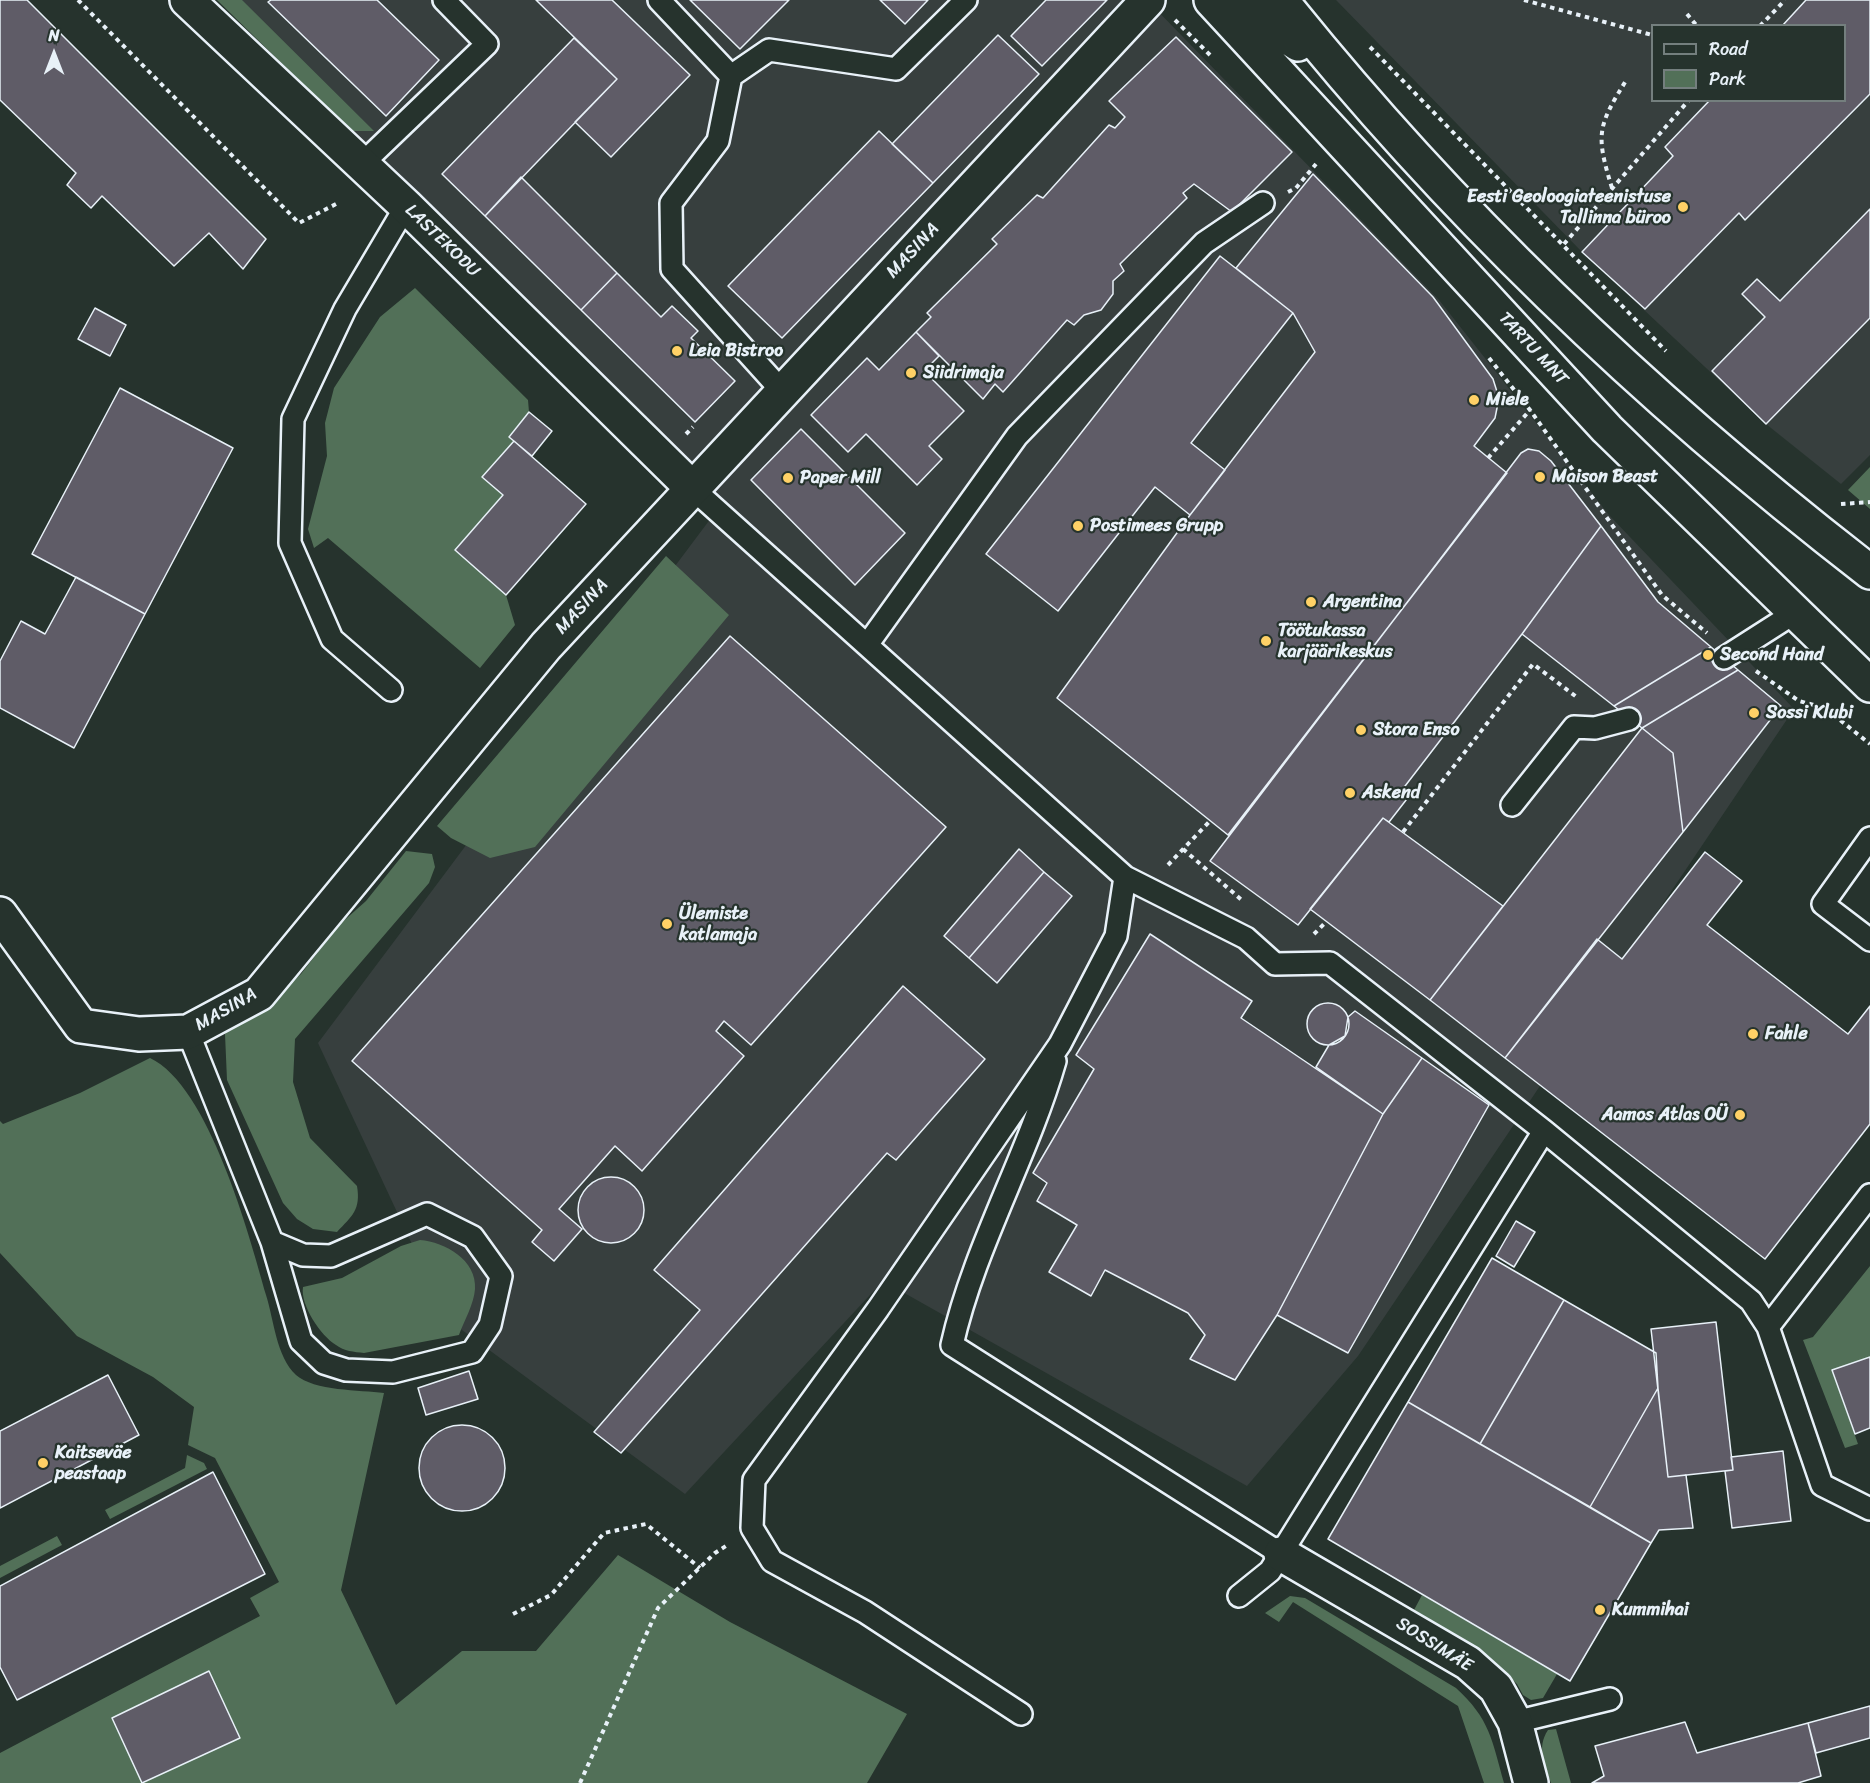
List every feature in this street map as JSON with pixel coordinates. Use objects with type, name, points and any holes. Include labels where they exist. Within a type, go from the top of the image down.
[{"type":"street","name":"LASTEKODU","points":[[187,0],[406,206],[692,488]]},
{"type":"street","name":"TARTU MNT","points":[[1211,0],[1607,429],[1870,685]]},
{"type":"street","points":[[1250,0],[1278,31],[1335,68]]},
{"type":"street","points":[[1281,0],[1335,68],[1486,233],[1656,396],[1793,512],[1870,572]]},
{"type":"street","name":"MASINA","points":[[0,914],[81,1026],[139,1034],[188,1032],[259,994],[546,646],[782,391],[1157,6]]},
{"type":"street","name":"SOSSIMÄE","points":[[1281,1554],[1468,1663],[1496,1688],[1515,1722],[1532,1783]]},
{"type":"lane","points":[[362,164],[487,44],[444,0]]},
{"type":"lane","points":[[659,0],[731,76]]},
{"type":"lane","points":[[782,391],[672,269],[671,203],[718,141],[731,76],[769,50],[896,69],[966,0]]},
{"type":"lane","points":[[867,645],[1017,436],[1204,243],[1263,203]]},
{"type":"lane","points":[[391,690],[332,639],[290,543],[293,419],[345,309],[406,206]]},
{"type":"lane","points":[[692,488],[1125,877],[1246,938],[1275,964],[1330,963],[1544,1131],[1750,1301],[1768,1327],[1822,1485],[1870,1509]]},
{"type":"lane","points":[[1728,656],[1796,612]]},
{"type":"lane","points":[[1512,805],[1574,727],[1595,728],[1621,721]]},
{"type":"lane","points":[[1870,838],[1823,904],[1870,940]]},
{"type":"lane","points":[[1021,1714],[865,1612],[772,1562],[752,1528],[754,1480],[878,1309],[1060,1044],[1116,936],[1125,877]]},
{"type":"lane","points":[[188,1032],[272,1242],[301,1341],[324,1363],[346,1370],[393,1372],[472,1352],[490,1325],[501,1276],[473,1237],[427,1214],[331,1256],[303,1255],[272,1242]]},
{"type":"lane","points":[[1060,1044],[1041,1107],[963,1299],[952,1345],[1281,1554]]},
{"type":"lane","points":[[1239,1596],[1270,1571],[1544,1131]]},
{"type":"lane","points":[[1768,1327],[1870,1195]]},
{"type":"lane","points":[[1515,1722],[1610,1699]]},
{"type":"path","points":[[78,0],[299,224],[338,203]]},
{"type":"path","points":[[1524,0],[1651,34]]},
{"type":"path","points":[[1762,24],[1785,0]]},
{"type":"path","points":[[1157,6],[1216,62]]},
{"type":"path","points":[[1687,14],[1695,24]]},
{"type":"path","points":[[1364,42],[1564,244],[1674,360]]},
{"type":"path","points":[[1612,188],[1600,146],[1603,118],[1628,79]]},
{"type":"path","points":[[1564,244],[1687,102]]},
{"type":"path","points":[[1296,188],[1316,162],[1325,172]]},
{"type":"path","points":[[1482,348],[1530,410],[1662,595],[1728,656],[1799,701],[1825,708],[1870,744]]},
{"type":"path","points":[[1488,458],[1530,410]]},
{"type":"path","points":[[1837,504],[1870,502]]},
{"type":"path","points":[[1403,832],[1533,664],[1621,721]]},
{"type":"path","points":[[1146,888],[1211,820]]},
{"type":"path","points":[[1183,849],[1252,909]]},
{"type":"path","points":[[1304,936],[1313,936],[1326,922]]},
{"type":"path","points":[[513,1614],[551,1595],[604,1533],[646,1524],[700,1568]]},
{"type":"path","points":[[580,1783],[658,1608],[723,1548]]},
{"type":"shaded area","points":[[219,0],[1147,0],[1439,300],[1609,515],[1794,709],[1358,1356],[1247,1486],[883,1281],[685,1494],[447,1319],[318,1043],[723,502]]},
{"type":"shaded area","points":[[1336,0],[1870,0],[1870,455],[1841,484],[1766,424],[1582,252]]},
{"type":"green space","points":[[217,0],[242,0],[374,131],[351,131]]},
{"type":"green space","points":[[415,288],[528,400],[529,412],[509,436],[514,441],[503,495],[455,550],[506,595],[515,625],[480,668],[328,538],[314,548],[308,529],[327,456],[325,423],[334,388],[380,317]]},
{"type":"green space","points":[[1870,467],[1870,509],[1848,490]]},
{"type":"green space","points":[[666,556],[729,615],[535,847],[490,858],[451,838],[437,826]]},
{"type":"green space","points":[[406,851],[432,854],[435,867],[429,883],[295,1039],[293,1082],[310,1138],[357,1186],[358,1194],[354,1212],[337,1232],[313,1229],[297,1219],[283,1203],[227,1080],[225,1034],[233,1023],[258,1013],[301,974],[339,925],[366,901]]},
{"type":"green space","points":[[150,1058],[171,1074],[191,1098],[224,1164],[259,1268],[276,1337],[289,1367],[296,1375],[314,1384],[338,1389],[384,1393],[341,1590],[396,1705],[462,1651],[536,1651],[618,1555],[730,1622],[907,1714],[867,1783],[0,1783],[0,1753],[260,1616],[250,1598],[279,1582],[215,1458],[188,1445],[194,1407],[153,1377],[77,1336],[0,1253],[0,1121],[3,1124],[80,1093]]},
{"type":"green space","points":[[420,1240],[439,1244],[458,1254],[471,1269],[474,1279],[474,1295],[459,1335],[364,1353],[346,1350],[330,1341],[308,1311],[303,1287],[342,1278],[401,1246]]},
{"type":"green space","points":[[1870,1266],[1870,1357],[1832,1370],[1858,1444],[1845,1448],[1803,1340],[1813,1337]]},
{"type":"green space","points":[[187,1455],[204,1463],[207,1469],[110,1519],[105,1510],[185,1468]]},
{"type":"green space","points":[[57,1536],[62,1545],[0,1578],[0,1566]]},
{"type":"green space","points":[[1422,1595],[1557,1674],[1543,1698],[1531,1700],[1523,1695],[1517,1684],[1479,1648],[1414,1610]]},
{"type":"green space","points":[[1290,1596],[1305,1598],[1456,1688],[1483,1720],[1493,1742],[1504,1783],[1484,1783],[1458,1706],[1293,1602],[1279,1622],[1265,1613]]},
{"type":"green space","points":[[1556,1729],[1571,1783],[1551,1783],[1544,1763],[1542,1750],[1544,1737],[1548,1730]]},
{"type":"building","points":[[0,0],[27,0],[266,239],[243,269],[209,233],[174,266],[102,196],[91,208],[67,185],[76,173],[0,100]]},
{"type":"building","points":[[271,0],[377,0],[439,60],[386,116],[268,2]]},
{"type":"building","points":[[536,0],[612,0],[690,75],[611,157],[575,122],[617,79]]},
{"type":"building","points":[[690,0],[789,0],[740,49]]},
{"type":"building","points":[[880,0],[928,0],[905,24]]},
{"type":"building","points":[[1046,0],[1107,0],[1042,66],[1011,36]]},
{"type":"building","points":[[1806,0],[1870,0],[1870,94],[1745,220],[1739,213],[1645,309],[1582,252],[1673,156],[1665,147],[1708,102],[1846,102],[1846,24],[1784,24]]},
{"type":"building","points":[[998,35],[1039,74],[933,183],[892,144]]},
{"type":"building","points":[[1176,37],[1292,152],[1232,212],[1194,184],[1183,193],[1187,198],[1120,264],[1124,271],[1113,281],[1113,294],[1101,310],[1084,315],[1074,325],[1067,320],[1003,392],[995,384],[983,399],[916,332],[931,317],[927,313],[997,244],[992,239],[1037,195],[1043,198],[1109,125],[1115,128],[1125,117],[1109,101]]},
{"type":"building","points":[[574,38],[617,79],[485,216],[442,174]]},
{"type":"building","points":[[879,131],[933,183],[782,338],[728,286]]},
{"type":"building","points":[[1313,174],[1433,297],[1493,379],[1499,398],[1495,418],[1474,446],[1507,473],[1228,835],[1057,698],[1190,515],[1315,352],[1293,313],[1236,268]]},
{"type":"building","points":[[521,177],[617,273],[581,310],[485,216]]},
{"type":"building","points":[[1870,209],[1870,318],[1766,424],[1712,371],[1765,317],[1742,294],[1757,279],[1780,301]]},
{"type":"building","points":[[1220,256],[1293,313],[1191,443],[1225,470],[1190,515],[1155,487],[1058,611],[986,554]]},
{"type":"building","points":[[617,273],[661,317],[672,306],[698,331],[691,338],[735,381],[695,422],[581,310]]},
{"type":"building","points":[[95,308],[126,325],[110,356],[78,339]]},
{"type":"building","points":[[916,332],[939,356],[924,371],[964,411],[929,446],[942,459],[917,485],[866,434],[848,452],[811,415],[867,358],[879,370]]},
{"type":"building","points":[[120,388],[233,448],[145,614],[32,554]]},
{"type":"building","points":[[529,412],[552,431],[532,456],[509,437]]},
{"type":"building","points":[[801,429],[905,533],[855,585],[751,480]]},
{"type":"building","points":[[514,441],[586,504],[506,595],[455,550],[503,495],[482,477]]},
{"type":"building","points":[[1528,449],[1539,451],[1551,461],[1601,526],[1522,634],[1402,790],[1410,795],[1389,822],[1383,818],[1298,925],[1210,861],[1521,453]]},
{"type":"building","points":[[1601,526],[1658,602],[1711,647],[1614,706],[1522,634]]},
{"type":"building","points":[[76,577],[145,614],[74,748],[0,708],[0,661],[21,621],[45,634]]},
{"type":"building","name":"Ülemiste katlamaja","points":[[730,636],[946,827],[751,1045],[724,1021],[716,1031],[744,1056],[642,1171],[615,1146],[559,1209],[582,1229],[554,1261],[532,1242],[542,1230],[352,1061]]},
{"type":"building","points":[[1711,647],[1738,670],[1642,728],[1614,706]]},
{"type":"building","points":[[1738,670],[1781,706],[1683,832],[1673,753],[1642,728]]},
{"type":"building","points":[[1642,728],[1673,753],[1683,832],[1505,1058],[1430,1000]]},
{"type":"building","points":[[1383,818],[1503,906],[1430,1000],[1310,909]]},
{"type":"building","points":[[1019,849],[1044,872],[969,958],[944,936]]},
{"type":"building","points":[[1705,852],[1742,881],[1707,925],[1848,1034],[1870,1006],[1870,1124],[1765,1259],[1505,1058],[1597,939],[1622,959]]},
{"type":"building","points":[[1044,872],[1072,896],[997,983],[969,958]]},
{"type":"building","points":[[1150,934],[1252,1001],[1241,1018],[1383,1114],[1277,1315],[1235,1380],[1190,1359],[1205,1335],[1188,1313],[1105,1270],[1091,1296],[1049,1272],[1077,1225],[1037,1201],[1047,1183],[1033,1173],[1094,1069],[1076,1055]]},
{"type":"building","points":[[903,986],[985,1059],[896,1160],[887,1153],[621,1453],[594,1432],[700,1310],[654,1270]]},
{"type":"building","points":[[1328,1003],[1343,1009],[1349,1024],[1343,1039],[1328,1045],[1313,1039],[1307,1024],[1313,1009]]},
{"type":"building","points":[[1355,1011],[1422,1058],[1383,1114],[1316,1067],[1329,1045],[1345,1036],[1348,1017]]},
{"type":"building","points":[[1422,1058],[1489,1105],[1348,1353],[1277,1315],[1383,1114]]},
{"type":"building","points":[[604,1177],[618,1177],[630,1182],[639,1191],[644,1210],[642,1223],[635,1234],[618,1243],[604,1243],[592,1238],[583,1229],[578,1217],[578,1203],[583,1191],[592,1182]]},
{"type":"building","points":[[1516,1221],[1535,1232],[1514,1267],[1496,1256]]},
{"type":"building","points":[[1492,1258],[1564,1300],[1480,1444],[1408,1402]]},
{"type":"building","points":[[1564,1300],[1656,1353],[1658,1388],[1590,1507],[1480,1444]]},
{"type":"building","points":[[1716,1322],[1733,1470],[1668,1477],[1651,1329]]},
{"type":"building","points":[[1870,1357],[1870,1428],[1855,1434],[1832,1370]]},
{"type":"building","points":[[469,1371],[478,1399],[426,1415],[418,1388]]},
{"type":"building","name":"Kaitseväe peastaap","points":[[108,1375],[139,1435],[0,1508],[0,1431]]},
{"type":"building","points":[[1658,1388],[1668,1477],[1686,1475],[1693,1528],[1659,1530],[1651,1543],[1590,1507]]},
{"type":"building","points":[[1408,1402],[1651,1543],[1570,1681],[1328,1539]]},
{"type":"building","points":[[462,1425],[486,1432],[498,1444],[505,1468],[498,1492],[486,1504],[462,1511],[438,1504],[426,1492],[419,1468],[426,1444],[438,1432]]},
{"type":"building","points":[[1783,1451],[1791,1521],[1732,1528],[1725,1471],[1733,1470],[1731,1457]]},
{"type":"building","points":[[213,1472],[265,1574],[17,1700],[0,1667],[0,1586]]},
{"type":"building","points":[[209,1671],[240,1738],[142,1783],[112,1718]]},
{"type":"building","points":[[1870,1706],[1870,1738],[1816,1753],[1808,1723]]},
{"type":"building","points":[[1685,1722],[1697,1753],[1808,1723],[1821,1776],[1798,1783],[1592,1783],[1604,1776],[1595,1746]]},
{"type":"place","name":"Eesti Geoloogiateenistuse Tallinna büroo","points":[[1683,207]]},
{"type":"place","name":"Leia Bistroo","points":[[677,351]]},
{"type":"place","name":"Siidrimaja","points":[[911,373]]},
{"type":"place","name":"Miele","points":[[1474,400]]},
{"type":"place","name":"Maison Beast","points":[[1540,477]]},
{"type":"place","name":"Paper Mill","points":[[788,478]]},
{"type":"place","name":"Postimees Grupp","points":[[1078,526]]},
{"type":"place","name":"Argentina","points":[[1311,602]]},
{"type":"place","name":"Töötukassa karjäärikeskus","points":[[1266,641]]},
{"type":"place","name":"Second Hand","points":[[1708,655]]},
{"type":"place","name":"Sossi Klubi","points":[[1754,713]]},
{"type":"place","name":"Stora Enso","points":[[1361,730]]},
{"type":"place","name":"Askend","points":[[1350,793]]},
{"type":"place","name":"Ülemiste katlamaja","points":[[667,924]]},
{"type":"place","name":"Fahle","points":[[1753,1034]]},
{"type":"place","name":"Aamos Atlas OÜ","points":[[1740,1115]]},
{"type":"place","name":"Kaitseväe peastaap","points":[[43,1463]]},
{"type":"place","name":"Kummihai","points":[[1600,1610]]}]
